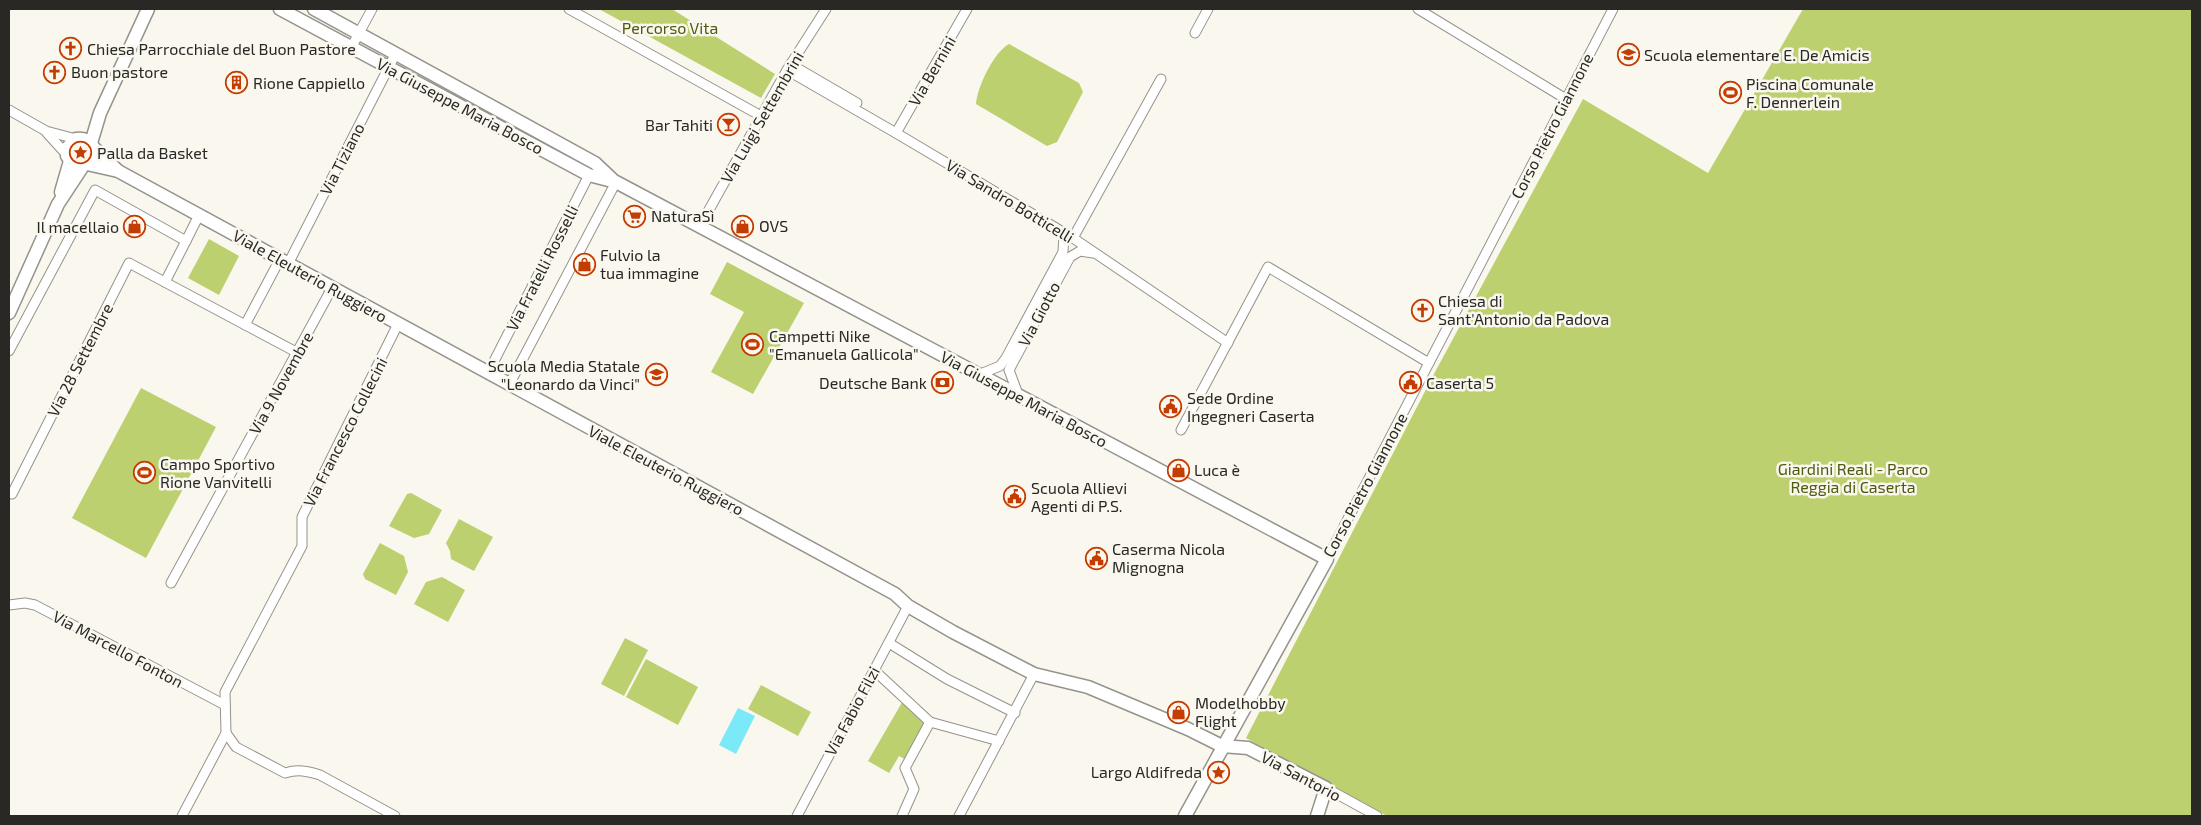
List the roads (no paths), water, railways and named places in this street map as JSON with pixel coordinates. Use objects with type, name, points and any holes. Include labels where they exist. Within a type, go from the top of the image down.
[{"type":"street","points":[[137,35],[142,9]]},
{"type":"street","points":[[85,142],[148,9]]},
{"type":"street","name":"Via Giuseppe Maria Bosco","points":[[280,9],[589,175],[616,182],[1020,398],[1327,559]]},
{"type":"street","name":"Via Giuseppe Maria Bosco","points":[[314,9],[595,163],[616,182]]},
{"type":"street","points":[[351,48],[372,9]]},
{"type":"street","points":[[569,9],[761,116]]},
{"type":"street","name":"Via Luigi Settembrini","points":[[700,226],[788,67],[826,9]]},
{"type":"street","name":"Via Bernini","points":[[898,130],[967,9]]},
{"type":"street","points":[[1195,33],[1208,9]]},
{"type":"street","points":[[1418,9],[1566,99]]},
{"type":"street","name":"Corso Pietro Giannone","points":[[1222,746],[1327,559],[1613,9]]},
{"type":"street","name":"Via Tiziano","points":[[245,325],[284,262],[396,54]]},
{"type":"street","name":"Via Sandro Botticelli","points":[[788,67],[898,130],[1073,238],[1228,343]]},
{"type":"street","points":[[1073,238],[1161,79]]},
{"type":"street","name":"Viale Eleuterio Ruggiero","points":[[9,110],[46,131],[85,142],[118,171],[895,594],[908,606],[976,645],[1034,674],[1088,687],[1188,729],[1222,746]]},
{"type":"street","name":"Viale Eleuterio Ruggiero","points":[[46,131],[60,145],[69,158]]},
{"type":"street","points":[[58,204],[69,158],[69,144],[85,142]]},
{"type":"street","points":[[9,312],[58,204],[92,158],[85,142]]},
{"type":"street","points":[[69,158],[73,164],[85,165]]},
{"type":"street","name":"Via Fratelli Rosselli","points":[[488,373],[595,163]]},
{"type":"street","name":"Viale Eleuterio Ruggiero","points":[[85,165],[118,171]]},
{"type":"street","name":"Via Fratelli Rosselli","points":[[509,385],[616,182]]},
{"type":"street","points":[[9,351],[95,190],[186,241]]},
{"type":"street","points":[[199,215],[165,282],[298,353]]},
{"type":"street","name":"Via Giotto","points":[[978,375],[1000,366],[1006,358],[1063,252],[1064,233]]},
{"type":"street","name":"Via Giotto","points":[[1020,398],[1009,370],[1070,258],[1080,251],[1096,254]]},
{"type":"street","name":"Via 28 Settembre","points":[[12,494],[129,262],[165,282]]},
{"type":"street","points":[[1181,430],[1268,267],[1429,363]]},
{"type":"street","name":"Via 9 Novembre","points":[[171,583],[332,288]]},
{"type":"street","name":"Via Francesco Collecini","points":[[226,733],[224,706],[226,692],[302,546],[302,517],[398,324]]},
{"type":"street","name":"Via Marcello Fonton","points":[[9,606],[25,603],[35,605],[224,706]]},
{"type":"street","name":"Via Fabio Filzi","points":[[796,816],[908,606]]},
{"type":"street","points":[[889,643],[947,679],[1015,713]]},
{"type":"street","points":[[874,670],[930,722],[999,741]]},
{"type":"street","points":[[959,816],[1034,674]]},
{"type":"street","points":[[902,816],[914,789],[905,768],[930,722]]},
{"type":"street","points":[[182,816],[226,733],[236,747],[285,774],[300,770],[320,775],[395,816]]},
{"type":"street","points":[[1185,816],[1222,746]]},
{"type":"street","name":"Via Santorio","points":[[1222,746],[1248,748],[1377,816]]},
{"type":"street","points":[[1317,816],[1326,788]]},
{"type":"water","points":[[738,708],[755,716],[736,754],[719,745]]},
{"type":"place","name":"Chiesa Parrocchiale del Buon Pastore","points":[[71,49]]},
{"type":"place","name":"Scuola elementare E. De Amicis","points":[[1628,55]]},
{"type":"place","name":"Buon pastore","points":[[55,72]]},
{"type":"place","name":"Rione Cappiello","points":[[237,83]]},
{"type":"place","name":"Piscina Comunale F. Dennerlein","points":[[1730,93]]},
{"type":"place","name":"Bar Tahiti","points":[[729,125]]},
{"type":"place","name":"Palla da Basket","points":[[81,153]]},
{"type":"place","name":"NaturaSì","points":[[635,216]]},
{"type":"place","name":"OVS","points":[[743,226]]},
{"type":"place","name":"Il macellaio","points":[[135,227]]},
{"type":"place","name":"Fulvio la tua immagine","points":[[584,264]]},
{"type":"place","name":"Chiesa di Sant'Antonio da Padova","points":[[1422,310]]},
{"type":"place","name":"Campetti Nike \"Emanuela Gallicola\"","points":[[753,345]]},
{"type":"place","name":"Scuola Media Statale \"Leonardo da Vinci\"","points":[[656,375]]},
{"type":"place","name":"Deutsche Bank","points":[[943,383]]},
{"type":"place","name":"Caserta 5","points":[[1410,383]]},
{"type":"place","name":"Sede Ordine Ingegneri Caserta","points":[[1171,407]]},
{"type":"place","name":"Luca è","points":[[1178,470]]},
{"type":"place","name":"Campo Sportivo Rione Vanvitelli","points":[[144,473]]},
{"type":"place","name":"Scuola Allievi Agenti di P.S.","points":[[1015,497]]},
{"type":"place","name":"Caserma Nicola Mignogna","points":[[1096,558]]},
{"type":"place","name":"Modelhobby Flight","points":[[1179,712]]},
{"type":"place","name":"Largo Aldifreda","points":[[1218,772]]},
{"type":"park label","name":"Percorso Vita","points":[[670,28]]},
{"type":"park label","name":"Giardini Reali - Parco Reggia di Caserta","points":[[1853,478]]}]
